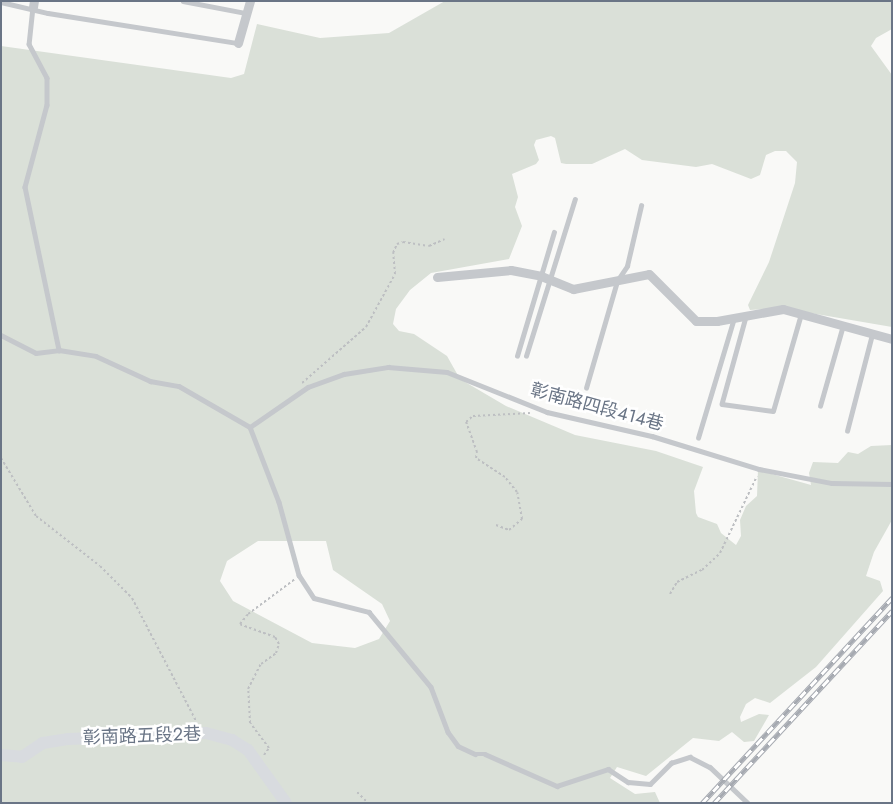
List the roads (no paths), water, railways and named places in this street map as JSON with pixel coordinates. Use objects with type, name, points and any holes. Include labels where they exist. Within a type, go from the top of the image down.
[{"type":"street","points":[[238,43],[250,1]]},
{"type":"street","points":[[437,277],[511,270],[545,278],[573,289],[649,274],[696,321],[734,318],[783,309],[892,339]]},
{"type":"street","name":"彰南路五段2巷","points":[[1,755],[22,757],[43,743],[69,739],[206,733],[232,740],[248,750],[286,803]]},
{"type":"lane","points":[[184,1],[208,3],[246,13]]},
{"type":"lane","points":[[1,2],[34,4],[48,13],[238,43]]},
{"type":"lane","points":[[34,4],[29,44],[47,78],[47,106],[25,187],[60,350]]},
{"type":"lane","points":[[517,356],[575,199]]},
{"type":"lane","points":[[586,388],[617,281],[627,266],[640,206]]},
{"type":"lane","points":[[526,356],[554,232]]},
{"type":"lane","points":[[746,316],[722,404],[773,411],[801,314]]},
{"type":"lane","points":[[698,438],[734,318]]},
{"type":"lane","points":[[820,406],[843,325]]},
{"type":"lane","points":[[847,431],[872,333]]},
{"type":"lane","points":[[1,335],[36,353],[60,350],[96,356],[150,381],[179,386],[250,427],[279,502],[299,575],[314,598],[369,612],[432,687],[448,732],[458,746],[485,754],[558,786],[608,769],[628,782],[650,784],[681,757],[690,757],[710,767],[748,803]]},
{"type":"lane","name":"彰南路四段414巷","points":[[250,427],[291,396],[344,374],[388,366],[447,372],[547,412],[652,436],[759,469],[832,483],[892,484]]},
{"type":"railway","points":[[702,803],[892,598]]},
{"type":"railway","points":[[714,803],[892,611]]}]
